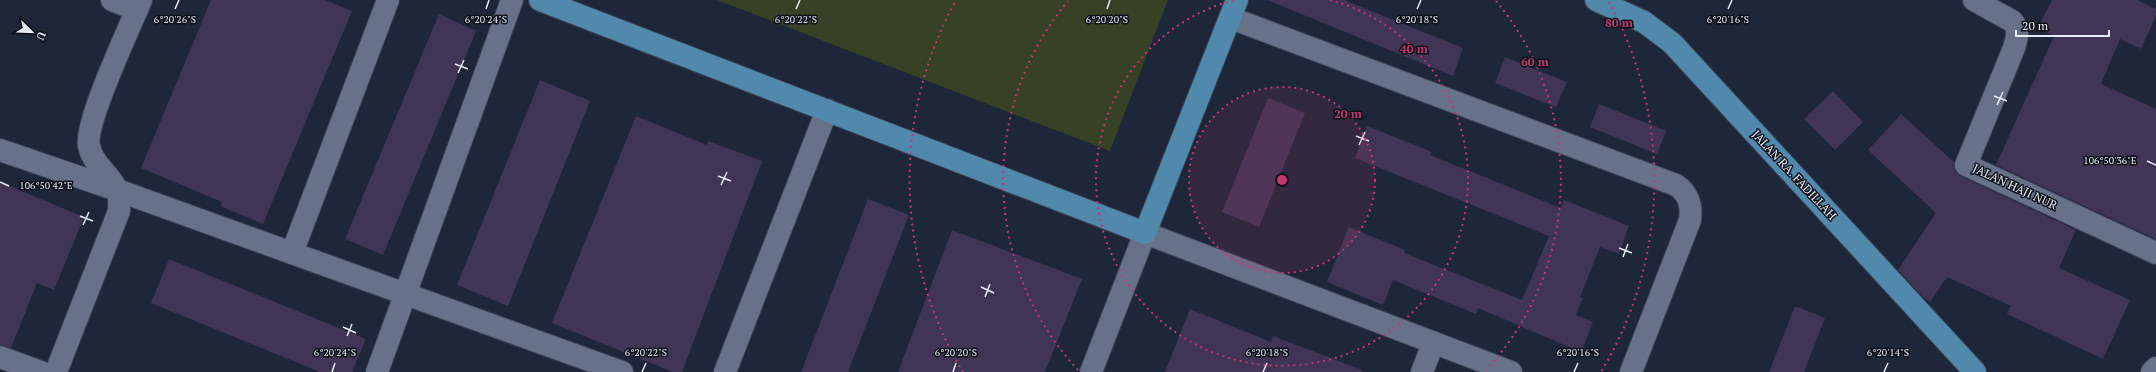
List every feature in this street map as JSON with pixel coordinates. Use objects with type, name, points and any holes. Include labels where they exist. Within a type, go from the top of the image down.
[{"type":"main road","points":[[540,0],[1145,233],[1234,9]]},
{"type":"main road","name":"JALAN RA. FADILLAH","points":[[1596,0],[1624,6],[1672,42],[1975,372]]},
{"type":"street","points":[[56,372],[113,231],[119,211],[118,190],[93,158],[88,145],[89,133],[98,103],[139,5],[112,0]]},
{"type":"street","points":[[292,253],[388,0]]},
{"type":"street","points":[[377,372],[512,0]]},
{"type":"street","name":"JALAN HAJI NUR","points":[[1974,0],[2012,21],[2017,26],[2018,33],[2014,48],[1966,165],[2156,253]]},
{"type":"street","points":[[1234,9],[1661,179],[1681,189],[1691,205],[1690,220],[1631,372]]},
{"type":"street","points":[[725,372],[827,110]]},
{"type":"street","points":[[0,150],[118,190],[622,372]]},
{"type":"street","points":[[1091,372],[1145,233],[1433,344],[1512,372]]},
{"type":"street","points":[[1422,372],[1433,344]]},
{"type":"street","points":[[0,357],[41,372]]},
{"type":"street","points":[[2152,372],[2156,368]]},
{"type":"green space","points":[[717,0],[1168,0],[1110,151]]},
{"type":"building","points":[[211,0],[325,0],[352,11],[263,224],[220,206],[222,202],[141,168]]},
{"type":"building","points":[[1267,0],[1344,0],[1463,48],[1453,76]]},
{"type":"building","points":[[2052,0],[2137,0],[2156,9],[2156,16],[2141,49],[2120,39],[2101,84],[2156,109],[2156,239],[1996,165],[2054,36],[2038,28]]},
{"type":"building","points":[[439,14],[476,31],[383,255],[345,239]]},
{"type":"building","points":[[1505,57],[1567,82],[1556,107],[1495,83]]},
{"type":"building","points":[[540,80],[590,101],[508,306],[457,285]]},
{"type":"building","points":[[1833,91],[1863,122],[1835,150],[1804,119]]},
{"type":"building","points":[[1268,98],[1305,113],[1259,227],[1222,212]]},
{"type":"building","points":[[1599,104],[1666,131],[1657,154],[1590,127]]},
{"type":"building","points":[[1901,114],[1954,162],[1956,172],[1960,176],[2076,230],[2059,268],[2130,300],[2103,359],[2007,314],[2011,306],[1947,277],[1930,302],[1923,297],[1898,270],[1936,213],[1868,150]]},
{"type":"building","points":[[636,116],[707,145],[708,141],[762,161],[682,372],[673,372],[552,323]]},
{"type":"building","points":[[1367,126],[1432,152],[1430,155],[1561,208],[1564,200],[1629,226],[1619,254],[1600,247],[1580,297],[1583,298],[1576,315],[1593,322],[1581,352],[1478,308],[1476,314],[1393,280],[1383,305],[1327,282],[1349,227],[1405,250],[1404,253],[1522,300],[1549,236],[1355,158]]},
{"type":"building","points":[[0,182],[84,217],[54,290],[37,283],[11,348],[0,345]]},
{"type":"building","points":[[868,199],[909,215],[848,372],[801,372]]},
{"type":"building","points":[[952,230],[1082,279],[1045,372],[898,372]]},
{"type":"building","points":[[169,259],[366,339],[352,372],[320,372],[151,303]]},
{"type":"building","points":[[1795,306],[1825,318],[1804,372],[1769,372]]},
{"type":"building","points":[[1190,309],[1271,342],[1273,336],[1362,370],[1361,372],[1165,372]]}]
